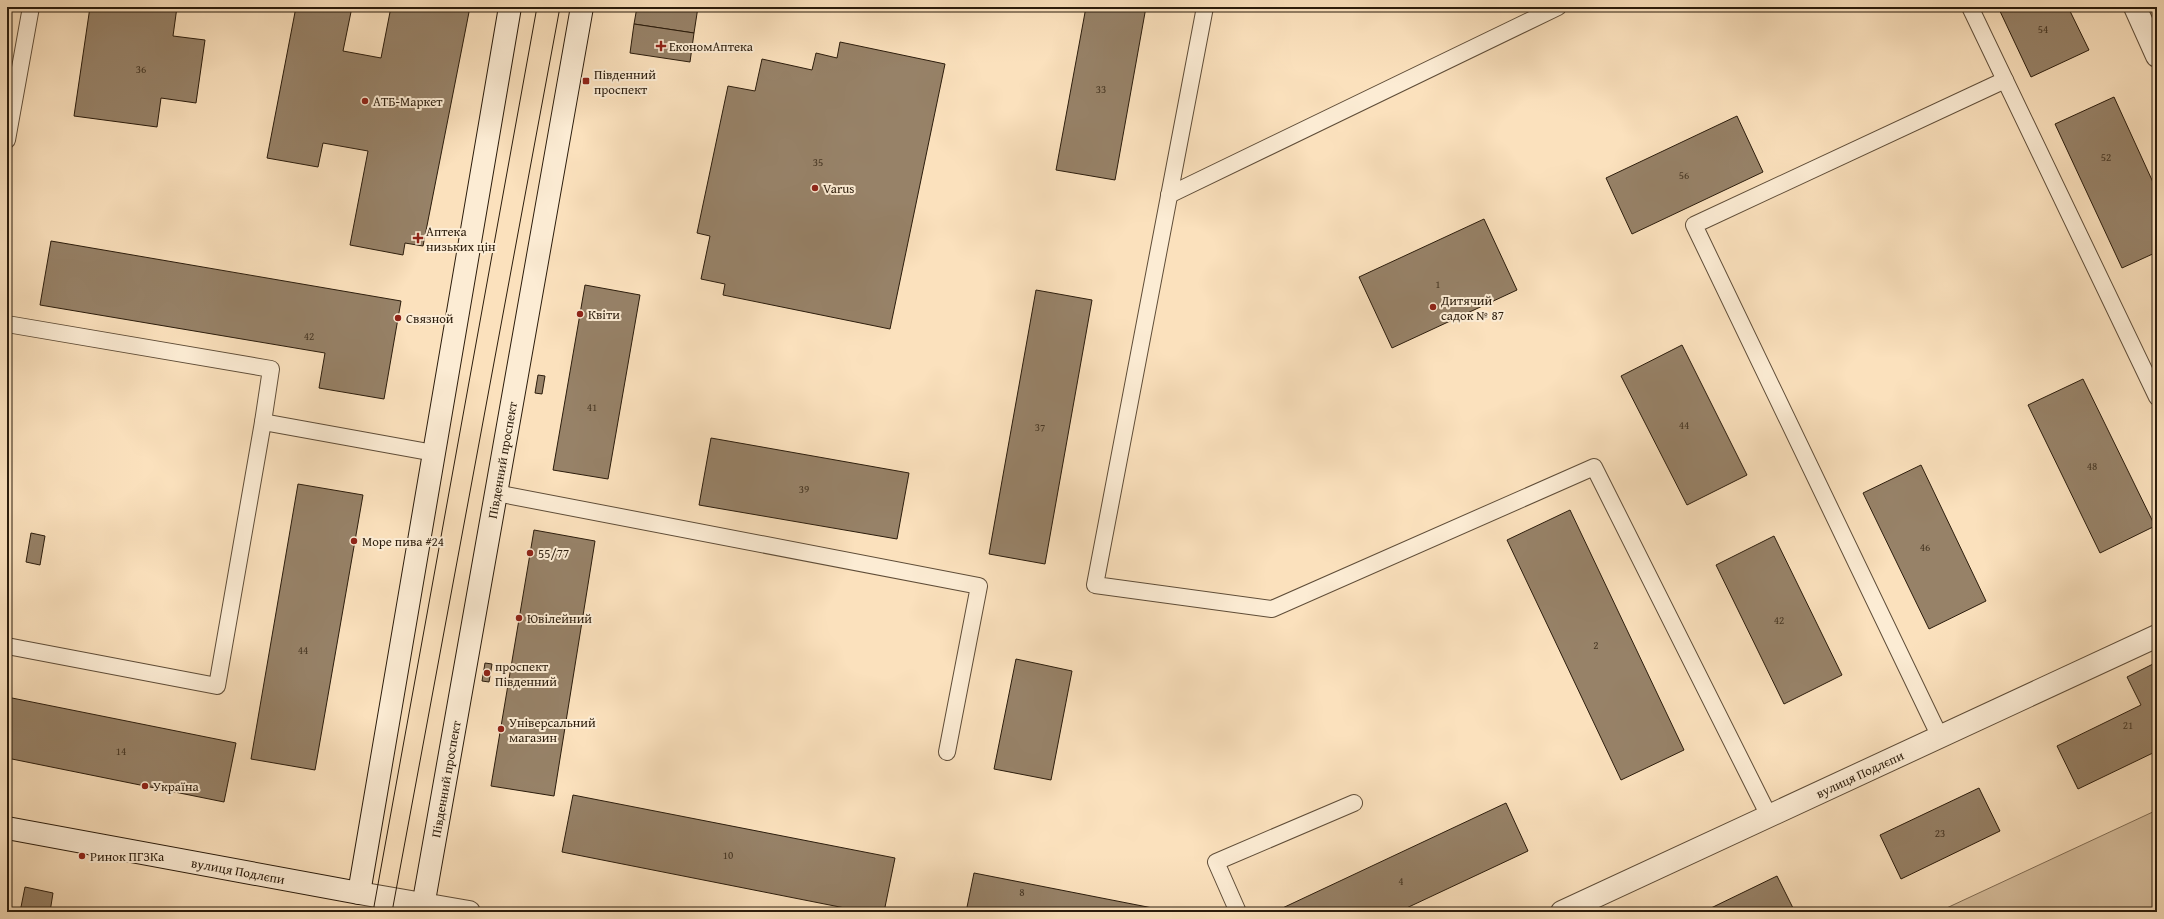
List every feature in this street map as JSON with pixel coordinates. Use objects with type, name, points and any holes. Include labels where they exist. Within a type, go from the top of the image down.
[{"type":"main road","points":[[359,893],[510,7]]},
{"type":"main road","name":"Південний проспект","points":[[422,908],[582,7]]},
{"type":"main road","points":[[2135,7],[2157,56]]},
{"type":"main road","name":"вулиця Подлєпи","points":[[1562,912],[2157,636]]},
{"type":"main road","name":"вулиця Подлєпи","points":[[7,828],[359,893],[422,908],[468,912]]},
{"type":"lane","points":[[7,140],[31,7]]},
{"type":"lane","points":[[1205,7],[1095,585],[1272,609],[1594,467],[1769,816]]},
{"type":"lane","points":[[1169,195],[1558,7]]},
{"type":"lane","points":[[1970,7],[2157,397]]},
{"type":"lane","points":[[1940,737],[1694,225],[2005,80]]},
{"type":"lane","points":[[7,324],[271,370],[217,686],[7,646]]},
{"type":"lane","points":[[263,422],[434,453]]},
{"type":"lane","points":[[496,493],[979,586],[947,752]]},
{"type":"lane","points":[[1238,912],[1216,862],[1354,803]]},
{"type":"shaded area","points":[[2135,7],[2157,7],[2157,56]]},
{"type":"shaded area","points":[[2157,810],[2157,912],[1938,912]]},
{"type":"building","points":[[90,7],[177,7],[173,36],[205,40],[196,103],[161,98],[157,127],[74,116]]},
{"type":"building","name":"АТБ-Маркет","points":[[296,7],[352,7],[343,51],[381,58],[391,7],[470,7],[423,246],[405,243],[403,255],[350,245],[368,151],[323,143],[318,167],[267,158]]},
{"type":"building","points":[[637,7],[698,7],[694,33],[634,24]]},
{"type":"building","points":[[1086,7],[1146,7],[1115,180],[1056,170]]},
{"type":"building","points":[[1998,7],[2068,7],[2089,50],[2031,77]]},
{"type":"building","name":"ЕкономАптека","points":[[634,24],[694,33],[690,62],[630,53]]},
{"type":"building","points":[[840,42],[945,64],[890,329],[723,295],[725,284],[701,279],[710,236],[697,233],[728,86],[755,91],[762,59],[812,70],[816,53],[837,58]]},
{"type":"building","points":[[2114,97],[2157,191],[2157,252],[2122,268],[2055,124]]},
{"type":"building","points":[[1737,116],[1763,172],[1632,234],[1606,178]]},
{"type":"building","points":[[1484,219],[1517,290],[1392,348],[1359,277]]},
{"type":"building","points":[[51,241],[401,301],[384,399],[319,388],[325,353],[40,305]]},
{"type":"building","points":[[585,285],[640,295],[608,479],[553,470]]},
{"type":"building","points":[[1036,290],[1092,300],[1045,564],[989,554]]},
{"type":"building","points":[[1682,345],[1747,475],[1687,505],[1621,376]]},
{"type":"building","points":[[538,375],[545,376],[542,394],[535,393]]},
{"type":"building","points":[[2083,379],[2155,526],[2100,553],[2028,405]]},
{"type":"building","points":[[711,438],[909,473],[897,539],[699,505]]},
{"type":"building","points":[[1921,465],[1986,601],[1929,629],[1863,493]]},
{"type":"building","points":[[298,484],[363,495],[315,770],[251,759]]},
{"type":"building","points":[[1570,510],[1684,750],[1621,780],[1507,540]]},
{"type":"building","points":[[534,530],[595,541],[554,796],[491,786]]},
{"type":"building","points":[[31,533],[45,536],[40,565],[26,562]]},
{"type":"building","points":[[1774,536],[1842,675],[1784,704],[1716,565]]},
{"type":"building","points":[[1016,659],[1072,671],[1051,780],[994,769]]},
{"type":"building","points":[[2157,662],[2157,751],[2078,789],[2057,746],[2141,705],[2127,677]]},
{"type":"building","name":"проспект Південний","points":[[485,663],[492,664],[489,682],[482,681]]},
{"type":"building","points":[[7,697],[236,743],[224,802],[7,758]]},
{"type":"building","points":[[1979,788],[2000,831],[1901,879],[1880,835]]},
{"type":"building","points":[[573,795],[895,858],[884,912],[865,912],[562,852]]},
{"type":"building","points":[[1506,803],[1528,851],[1398,912],[1274,912]]},
{"type":"building","points":[[974,873],[1173,912],[966,912]]},
{"type":"building","points":[[1777,876],[1795,912],[1713,912],[1711,908]]},
{"type":"building","points":[[25,887],[53,893],[50,912],[20,912]]},
{"type":"tram line","points":[[373,912],[537,7]]},
{"type":"tram line","points":[[392,912],[560,7]]},
{"type":"place","name":"ЕкономАптека","points":[[661,46]]},
{"type":"place","name":"Південний проспект","points":[[586,81]]},
{"type":"place","name":"АТБ-Маркет","points":[[365,101]]},
{"type":"place","name":"Varus","points":[[815,188]]},
{"type":"place","name":"Аптека низьких цін","points":[[418,238]]},
{"type":"place","name":"Дитячий садок № 87","points":[[1433,307]]},
{"type":"place","name":"Квіти","points":[[580,314]]},
{"type":"place","name":"Связной","points":[[398,318]]},
{"type":"place","name":"Море пива #24","points":[[354,541]]},
{"type":"place","name":"55/77","points":[[530,553]]},
{"type":"place","name":"Ювілейний","points":[[519,618]]},
{"type":"place","name":"проспект Південний","points":[[487,673]]},
{"type":"place","name":"Універсальний магазин","points":[[501,729]]},
{"type":"place","name":"Україна","points":[[145,786]]},
{"type":"place","name":"Ринок ПГЗКа","points":[[82,856]]}]
